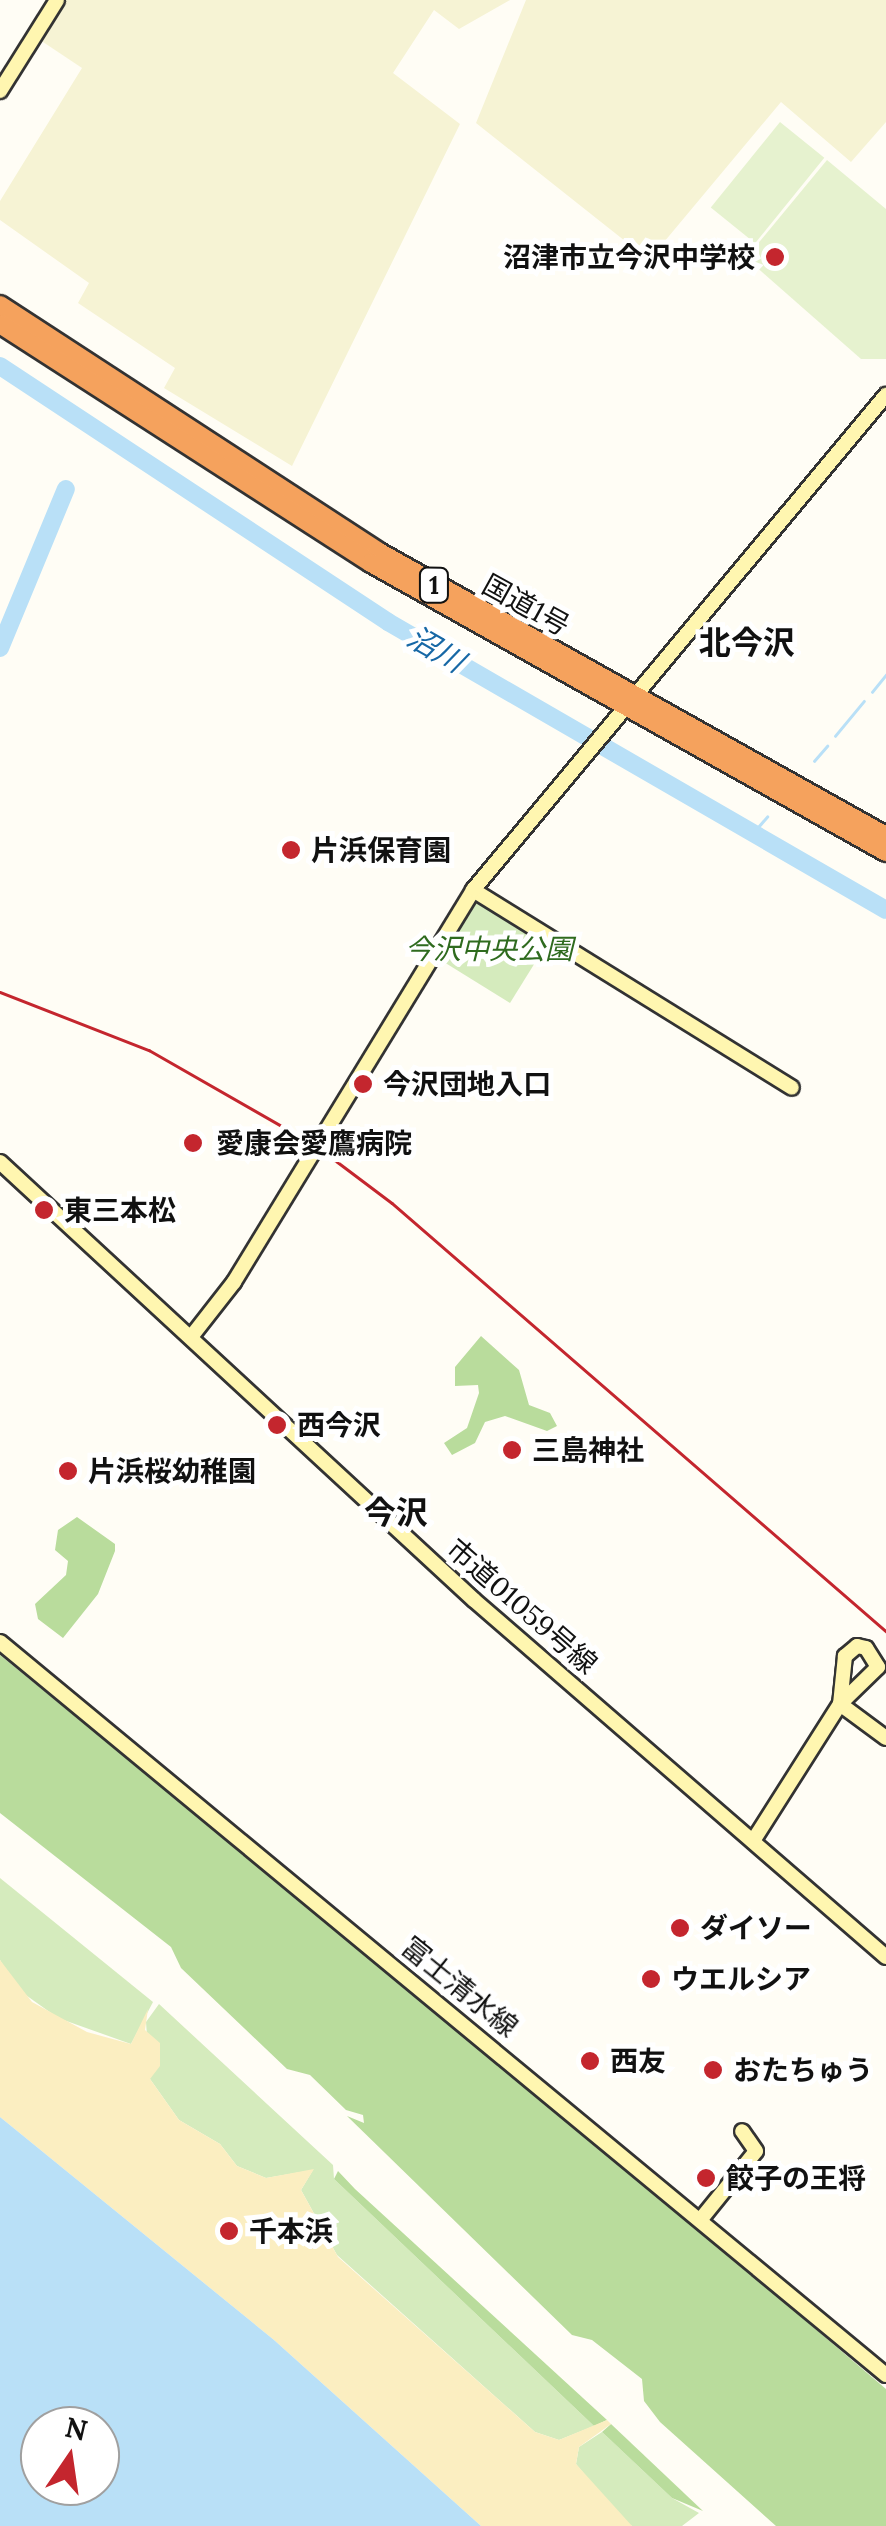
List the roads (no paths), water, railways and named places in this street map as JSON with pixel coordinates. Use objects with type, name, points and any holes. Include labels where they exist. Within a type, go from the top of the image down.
[{"type":"highway","name":"国道1号","points":[[0,304],[377,551],[886,852]]},
{"type":"highway","name":"国道1号","points":[[0,324],[355,554],[886,836]]},
{"type":"street","points":[[1,85],[58,0]]},
{"type":"street","points":[[191,1338],[234,1282],[473,890],[886,396]]},
{"type":"street","points":[[473,890],[792,1088]]},
{"type":"street","name":"市道01059号線","points":[[0,1162],[474,1600],[886,1957]]},
{"type":"street","name":"富士清水線","points":[[0,1642],[701,2218],[886,2375]]},
{"type":"street","points":[[753,1841],[840,1704],[886,1738]]},
{"type":"street","points":[[701,2218],[756,2152],[742,2131]]},
{"type":"water","points":[[0,2117],[274,2340],[481,2526],[0,2526]]},
{"type":"waterway","name":"沼川","points":[[0,366],[388,622],[886,910]]},
{"type":"waterway","points":[[0,648],[66,489]]},
{"type":"waterway","points":[[872,692],[886,675]]},
{"type":"waterway","points":[[835,736],[864,701]]},
{"type":"waterway","points":[[814,761],[827,746]]},
{"type":"waterway","points":[[752,834],[767,817]]},
{"type":"railway","points":[[0,992],[149,1050],[315,1145],[392,1203],[886,1631]]},
{"type":"place","name":"沼津市立今沢中学校","points":[[775,257]]},
{"type":"place","name":"片浜保育園","points":[[291,850]]},
{"type":"place","name":"今沢団地入口","points":[[363,1084]]},
{"type":"place","name":"愛康会愛鷹病院","points":[[193,1143]]},
{"type":"place","name":"東三本松","points":[[44,1210]]},
{"type":"place","name":"西今沢","points":[[277,1425]]},
{"type":"place","name":"三島神社","points":[[512,1450]]},
{"type":"place","name":"片浜桜幼稚園","points":[[68,1471]]},
{"type":"place","name":"ダイソー","points":[[680,1928]]},
{"type":"place","name":"ウエルシア","points":[[651,1979]]},
{"type":"place","name":"西友","points":[[590,2061]]},
{"type":"place","name":"おたちゅう","points":[[713,2070]]},
{"type":"place","name":"餃子の王将","points":[[706,2178]]},
{"type":"place","name":"千本浜","points":[[229,2231]]},
{"type":"district","name":"北今沢","points":[[747,643]]},
{"type":"district","name":"今沢","points":[[396,1513]]},
{"type":"park label","name":"今沢中央公園","points":[[489,949]]}]
